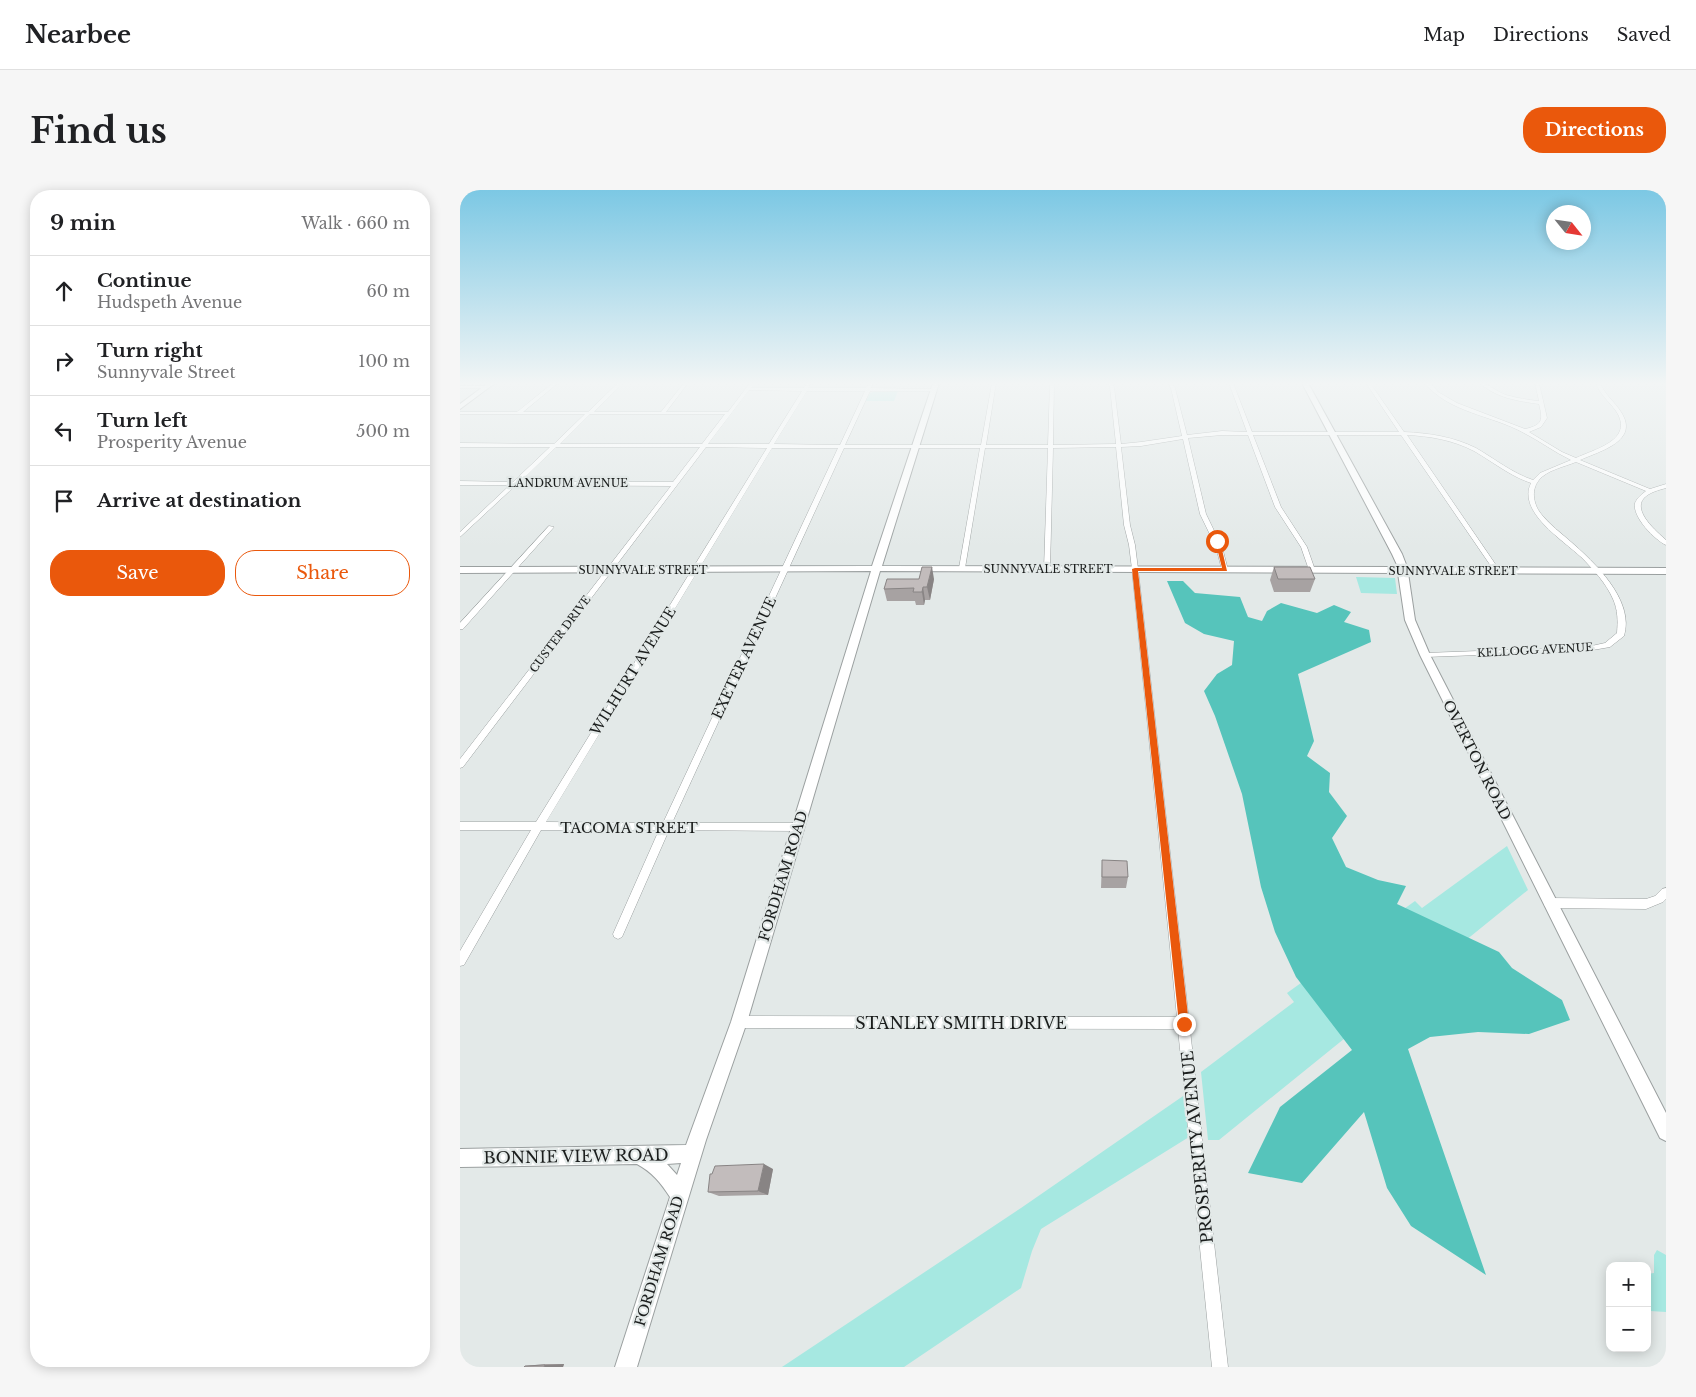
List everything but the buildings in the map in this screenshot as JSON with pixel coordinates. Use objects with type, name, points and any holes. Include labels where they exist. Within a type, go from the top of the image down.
[{"type":"street","points":[[460,535],[564,438]]},
{"type":"street","name":"CUSTER DRIVE","points":[[460,765],[711,438]]},
{"type":"street","name":"WILHURT AVENUE","points":[[460,961],[538,827],[775,438]]},
{"type":"street","name":"EXETER AVENUE","points":[[618,934],[845,438]]},
{"type":"street","name":"FORDHAM ROAD","points":[[626,1367],[693,1154],[738,1022],[876,569],[919,438]]},
{"type":"street","points":[[962,568],[985,438]]},
{"type":"street","points":[[1047,569],[1051,438]]},
{"type":"street","name":"PROSPERITY AVENUE","points":[[1118,438],[1127,525],[1135,569],[1220,1367]]},
{"type":"street","points":[[460,446],[1051,447],[1119,446],[1171,438]]},
{"type":"street","points":[[1184,438],[1203,514],[1219,547],[1225,570]]},
{"type":"street","points":[[1251,438],[1278,507],[1304,547],[1312,570]]},
{"type":"street","name":"OVERTON ROAD","points":[[1334,438],[1393,547],[1402,571],[1410,620],[1425,655],[1666,1132]]},
{"type":"street","points":[[1407,438],[1497,571]]},
{"type":"street","points":[[1439,438],[1473,449],[1514,475],[1533,482],[1542,474],[1612,444],[1619,438]]},
{"type":"street","points":[[1536,438],[1554,449],[1650,491]]},
{"type":"street","name":"KELLOGG AVENUE","points":[[1425,655],[1587,649],[1607,645],[1621,634],[1623,625],[1621,608],[1614,592],[1596,571],[1535,510],[1530,497],[1530,489],[1533,482]]},
{"type":"street","name":"LANDRUM AVENUE","points":[[460,483],[676,484]]},
{"type":"street","points":[[1666,486],[1650,491],[1640,502],[1639,516],[1646,526],[1666,543]]},
{"type":"street","points":[[460,627],[551,527]]},
{"type":"street","name":"SUNNYVALE STREET","points":[[460,570],[962,568],[1666,571]]},
{"type":"street","name":"TACOMA STREET","points":[[460,826],[798,827]]},
{"type":"street","points":[[1549,903],[1646,904],[1664,898]]},
{"type":"street","name":"STANLEY SMITH DRIVE","points":[[738,1022],[1184,1024]]},
{"type":"street","points":[[639,1154],[656,1164],[667,1175],[680,1196]]},
{"type":"street","name":"BONNIE VIEW ROAD","points":[[460,1158],[693,1154]]},
{"type":"shaded area","points":[[1356,577],[1395,578],[1397,594],[1361,593]]},
{"type":"shaded area","points":[[1167,581],[1183,581],[1195,593],[1240,597],[1248,617],[1262,621],[1267,611],[1281,603],[1317,613],[1334,605],[1351,612],[1344,622],[1369,630],[1371,642],[1298,674],[1314,741],[1307,756],[1330,773],[1329,792],[1347,816],[1332,838],[1346,867],[1378,880],[1406,886],[1397,904],[1499,952],[1512,968],[1562,1000],[1570,1020],[1529,1034],[1478,1032],[1430,1037],[1408,1049],[1486,1275],[1411,1226],[1387,1188],[1364,1112],[1302,1183],[1248,1173],[1280,1107],[1352,1050],[1296,977],[1275,932],[1261,887],[1242,794],[1215,716],[1204,691],[1217,674],[1232,665],[1234,641],[1204,634],[1185,623]]},
{"type":"shaded area","points":[[1507,846],[1528,890],[1219,1140],[1208,1140],[1201,1072],[1294,1002],[1287,993],[1415,901],[1422,908]]},
{"type":"shaded area","points":[[1186,1094],[1189,1137],[1041,1229],[1021,1288],[904,1367],[782,1367],[1021,1208]]},
{"type":"shaded area","points":[[1657,1250],[1666,1255],[1666,1312],[1651,1311],[1651,1273],[1654,1273],[1654,1255]]},
{"type":"route","points":[[1184,1024],[1166,871],[1135,569],[1225,570],[1217,541]]}]
